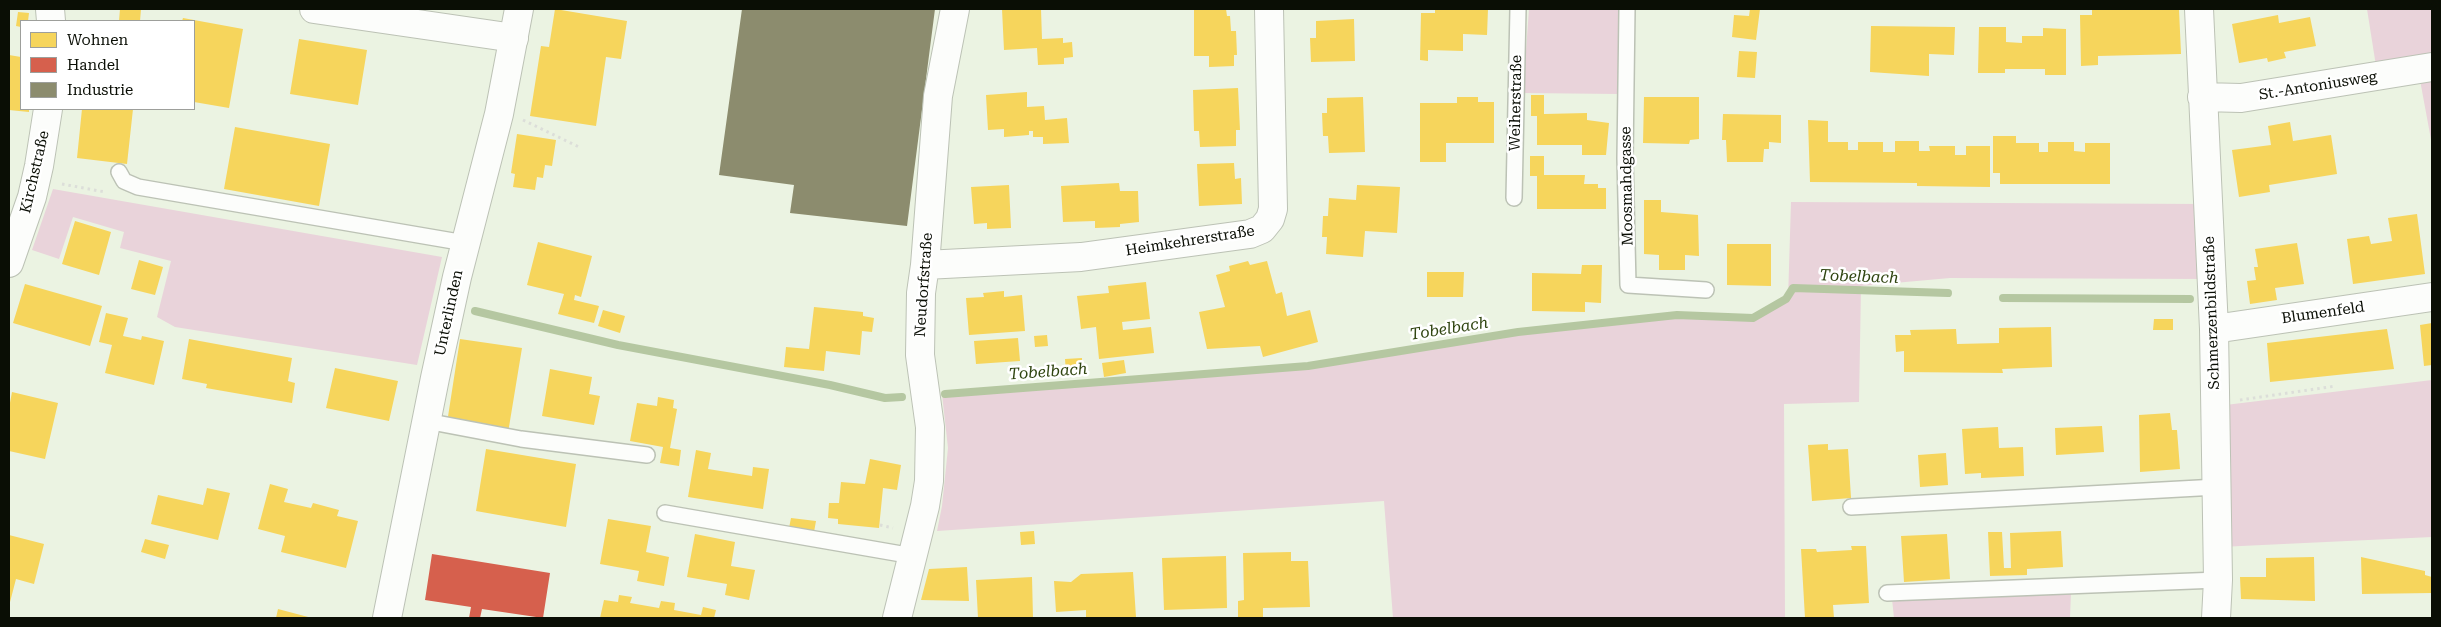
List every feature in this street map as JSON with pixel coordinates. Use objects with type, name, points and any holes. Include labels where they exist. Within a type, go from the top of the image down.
[{"type":"street","points":[[314,9],[514,38]]},
{"type":"street","name":"Unterlinden","points":[[387,618],[426,421],[466,243],[499,114],[518,9]]},
{"type":"street","name":"Neudorfstraße","points":[[897,618],[925,506],[930,463],[930,426],[920,355],[921,293],[925,265],[938,96],[955,9]]},
{"type":"street","name":"Heimkehrerstraße","points":[[925,265],[1082,256],[1250,234],[1262,229],[1270,219],[1273,209],[1269,9]]},
{"type":"street","name":"Schmerzenbildstraße","points":[[2199,9],[2214,329],[2218,580],[2216,618]]},
{"type":"street","name":"St.-Antoniusweg","points":[[2202,97],[2241,98],[2432,67]]},
{"type":"street","name":"Kirchstraße","points":[[9,263],[32,196],[40,166],[48,110]]},
{"type":"street","name":"Blumenfeld","points":[[2214,329],[2432,297]]},
{"type":"lane","name":"Weiherstraße","points":[[1514,198],[1518,9]]},
{"type":"lane","name":"Moosmahdgasse","points":[[1627,9],[1626,158],[1628,285],[1706,290]]},
{"type":"lane","points":[[120,172],[124,181],[138,186],[466,243]]},
{"type":"lane","points":[[426,421],[520,439],[647,455]]},
{"type":"lane","points":[[1851,507],[2217,487]]},
{"type":"lane","points":[[665,513],[913,556]]},
{"type":"lane","points":[[1886,593],[2218,580]]},
{"type":"path","points":[[532,122],[579,147]]},
{"type":"path","points":[[2215,404],[2336,386]]},
{"type":"shaded area","points":[[1529,9],[1619,9],[1618,94],[1523,93]]},
{"type":"shaded area","points":[[2367,9],[2432,9],[2432,56],[2376,66]]},
{"type":"shaded area","points":[[2432,78],[2432,145],[2420,80]]},
{"type":"shaded area","points":[[53,189],[442,257],[417,365],[175,327],[157,317],[171,261],[120,248],[124,232],[73,217],[59,259],[32,250]]},
{"type":"shaded area","points":[[1791,202],[2202,204],[2207,279],[1950,278],[1861,286],[1859,402],[1784,404],[1785,618],[1393,618],[1384,501],[937,531],[942,506],[948,448],[942,394],[1308,367],[1519,333],[1678,317],[1754,319],[1788,300]]},
{"type":"shaded area","points":[[2432,380],[2432,537],[2220,547],[2217,406]]},
{"type":"shaded area","points":[[2071,592],[2070,618],[1894,618],[1892,599]]},
{"type":"building: Wohnen","points":[[120,9],[141,9],[140,20],[119,20]]},
{"type":"building: Wohnen","points":[[555,9],[627,21],[621,59],[606,57],[596,126],[530,116],[541,46],[549,47]]},
{"type":"building: Wohnen","points":[[1002,9],[1041,9],[1042,39],[1063,38],[1063,43],[1072,42],[1073,57],[1064,58],[1064,64],[1038,65],[1037,48],[1004,50]]},
{"type":"building: Wohnen","points":[[1226,9],[1227,16],[1230,16],[1231,31],[1236,31],[1237,55],[1234,55],[1234,66],[1209,67],[1209,56],[1194,56],[1194,10]]},
{"type":"building: Wohnen","points":[[1435,9],[1488,9],[1487,35],[1463,34],[1463,51],[1428,50],[1428,61],[1420,60],[1421,13],[1435,13]]},
{"type":"building: Wohnen","points":[[1750,9],[1760,9],[1756,40],[1732,37],[1734,15],[1749,16]]},
{"type":"building: Wohnen","points":[[2092,9],[2179,9],[2181,54],[2098,56],[2098,65],[2081,66],[2080,15],[2092,15]]},
{"type":"building: Wohnen","points":[[18,12],[29,13],[28,20],[20,20],[20,27],[16,26]]},
{"type":"building: Wohnen","points":[[2278,15],[2279,23],[2310,17],[2316,46],[2284,52],[2286,58],[2268,62],[2267,58],[2239,63],[2232,24]]},
{"type":"building: Wohnen","points":[[1354,19],[1355,61],[1311,62],[1310,38],[1316,38],[1316,21]]},
{"type":"building: Wohnen","points":[[195,20],[243,29],[229,108],[195,102]]},
{"type":"building: Wohnen","points":[[1871,26],[1955,27],[1954,55],[1929,54],[1929,76],[1870,72]]},
{"type":"building: Wohnen","points":[[1979,27],[2006,27],[2006,42],[2022,43],[2022,36],[2043,36],[2043,28],[2066,29],[2066,75],[2045,75],[2045,69],[2005,69],[2005,73],[1978,73]]},
{"type":"building: Wohnen","points":[[299,39],[367,50],[358,105],[290,94]]},
{"type":"building: Wohnen","points":[[1739,51],[1757,52],[1755,78],[1737,77]]},
{"type":"building: Wohnen","points":[[9,55],[20,57],[20,110],[29,110],[29,112],[9,110]]},
{"type":"building: Wohnen","points":[[1238,88],[1240,130],[1236,130],[1236,146],[1200,147],[1199,131],[1194,131],[1193,90]]},
{"type":"building: Wohnen","points":[[1027,92],[1027,107],[1044,106],[1045,120],[1067,118],[1069,143],[1043,144],[1043,137],[1033,137],[1033,131],[1029,131],[1029,135],[1004,137],[1004,129],[988,130],[986,95]]},
{"type":"building: Wohnen","points":[[1531,95],[1544,95],[1544,114],[1587,113],[1587,120],[1609,123],[1606,155],[1582,155],[1582,145],[1537,145],[1537,116],[1531,116]]},
{"type":"building: Wohnen","points":[[1363,97],[1365,152],[1329,153],[1328,136],[1323,136],[1322,113],[1327,113],[1327,98]]},
{"type":"building: Wohnen","points":[[1457,97],[1478,97],[1478,102],[1494,102],[1494,143],[1446,143],[1446,162],[1420,162],[1420,103],[1457,103]]},
{"type":"building: Wohnen","points":[[1644,97],[1699,97],[1699,139],[1690,140],[1689,144],[1643,143]]},
{"type":"building: Wohnen","points":[[82,110],[133,110],[127,164],[77,158]]},
{"type":"building: Wohnen","points":[[1723,114],[1781,115],[1781,143],[1769,142],[1769,149],[1764,149],[1763,162],[1727,162],[1726,140],[1722,140]]},
{"type":"building: Wohnen","points":[[1808,120],[1828,121],[1828,142],[1848,142],[1848,150],[1858,150],[1858,142],[1883,142],[1883,152],[1895,152],[1895,141],[1919,141],[1919,151],[1930,151],[1929,146],[1955,146],[1955,155],[1966,155],[1966,146],[1990,146],[1990,187],[1917,186],[1917,183],[1810,182]]},
{"type":"building: Wohnen","points":[[2290,122],[2293,141],[2331,135],[2337,174],[2269,185],[2270,192],[2239,197],[2232,150],[2271,145],[2268,126]]},
{"type":"building: Wohnen","points":[[235,127],[330,144],[319,206],[224,189]]},
{"type":"building: Wohnen","points":[[517,134],[556,140],[552,166],[545,165],[543,178],[537,177],[535,190],[513,187],[515,174],[511,173]]},
{"type":"building: Wohnen","points":[[1993,136],[2016,136],[2016,143],[2039,143],[2039,152],[2048,152],[2048,142],[2074,142],[2074,151],[2085,152],[2085,143],[2110,143],[2110,184],[2000,184],[2000,173],[1993,173]]},
{"type":"building: Wohnen","points":[[1530,156],[1544,156],[1544,175],[1585,175],[1584,184],[1598,184],[1598,188],[1606,188],[1606,209],[1537,209],[1537,176],[1530,176]]},
{"type":"building: Wohnen","points":[[1234,163],[1235,179],[1241,178],[1242,204],[1199,206],[1197,164]]},
{"type":"building: Wohnen","points":[[1119,183],[1120,191],[1138,191],[1139,222],[1120,224],[1120,227],[1095,228],[1095,221],[1063,222],[1061,186]]},
{"type":"building: Wohnen","points":[[1009,185],[1011,228],[987,229],[987,223],[974,224],[971,187]]},
{"type":"building: Wohnen","points":[[1357,185],[1400,187],[1397,233],[1365,231],[1363,257],[1326,254],[1327,237],[1322,237],[1323,216],[1328,216],[1329,198],[1356,200]]},
{"type":"building: Wohnen","points":[[1644,200],[1661,200],[1661,212],[1698,215],[1699,256],[1685,255],[1685,270],[1659,270],[1659,255],[1644,254]]},
{"type":"building: Wohnen","points":[[2417,214],[2425,274],[2353,284],[2347,239],[2369,236],[2371,244],[2392,241],[2388,218]]},
{"type":"building: Wohnen","points":[[75,221],[111,232],[99,275],[62,264]]},
{"type":"building: Wohnen","points":[[538,242],[592,256],[581,297],[575,295],[574,300],[599,306],[594,323],[558,314],[564,294],[527,285]]},
{"type":"building: Wohnen","points":[[2297,243],[2304,284],[2275,288],[2277,300],[2250,304],[2247,281],[2256,280],[2254,267],[2258,267],[2255,249]]},
{"type":"building: Wohnen","points":[[1727,244],[1771,244],[1771,286],[1727,285]]},
{"type":"building: Wohnen","points":[[139,260],[163,267],[155,295],[131,289]]},
{"type":"building: Wohnen","points":[[1248,261],[1250,265],[1267,261],[1276,294],[1282,292],[1287,316],[1310,310],[1318,342],[1263,357],[1260,346],[1207,349],[1199,312],[1225,307],[1216,275],[1230,271],[1229,266]]},
{"type":"building: Wohnen","points":[[1582,265],[1602,265],[1601,303],[1585,302],[1585,312],[1532,311],[1532,273],[1581,274]]},
{"type":"building: Wohnen","points":[[1427,272],[1464,272],[1463,297],[1427,297]]},
{"type":"building: Wohnen","points":[[1146,282],[1150,319],[1122,322],[1123,330],[1151,327],[1154,353],[1099,359],[1096,327],[1081,329],[1077,296],[1109,293],[1108,286]]},
{"type":"building: Wohnen","points":[[25,284],[102,306],[90,346],[13,323]]},
{"type":"building: Wohnen","points":[[1004,291],[1004,297],[1022,295],[1025,331],[969,335],[966,298],[984,297],[983,293]]},
{"type":"building: Wohnen","points":[[814,307],[863,312],[863,316],[874,318],[872,332],[862,331],[860,355],[826,351],[824,371],[784,367],[786,347],[809,349]]},
{"type":"building: Wohnen","points":[[603,310],[625,316],[620,333],[598,326]]},
{"type":"building: Wohnen","points":[[106,313],[128,318],[123,336],[141,340],[142,336],[164,341],[154,385],[105,373],[112,345],[99,342]]},
{"type":"building: Wohnen","points":[[2154,319],[2173,319],[2173,330],[2153,330]]},
{"type":"building: Wohnen","points":[[2432,323],[2432,365],[2424,366],[2420,325]]},
{"type":"building: Wohnen","points":[[2051,327],[2052,367],[2002,369],[2003,373],[1904,372],[1904,351],[1896,352],[1895,335],[1911,335],[1910,330],[1956,329],[1957,344],[1999,343],[1999,328]]},
{"type":"building: Wohnen","points":[[2387,329],[2394,369],[2270,382],[2267,343]]},
{"type":"building: Wohnen","points":[[1047,335],[1048,346],[1035,347],[1034,336]]},
{"type":"building: Wohnen","points":[[1018,338],[1020,361],[976,364],[974,341]]},
{"type":"building: Wohnen","points":[[189,339],[292,358],[288,381],[295,383],[292,403],[206,388],[207,384],[182,379]]},
{"type":"building: Wohnen","points":[[460,339],[522,348],[508,433],[447,423]]},
{"type":"building: Wohnen","points":[[1082,358],[1082,372],[1066,373],[1065,359]]},
{"type":"building: Wohnen","points":[[1124,360],[1126,373],[1104,377],[1102,363]]},
{"type":"building: Wohnen","points":[[335,368],[398,381],[389,421],[326,408]]},
{"type":"building: Wohnen","points":[[550,369],[592,377],[589,394],[600,396],[594,425],[542,416]]},
{"type":"building: Wohnen","points":[[12,392],[58,403],[45,459],[9,451],[9,408]]},
{"type":"building: Wohnen","points":[[658,397],[674,400],[673,408],[677,409],[670,448],[681,450],[679,466],[660,463],[663,447],[630,441],[637,403],[657,406]]},
{"type":"building: Wohnen","points":[[2170,413],[2172,430],[2177,430],[2180,469],[2140,472],[2139,415]]},
{"type":"building: Wohnen","points":[[2102,426],[2104,452],[2056,455],[2055,428]]},
{"type":"building: Wohnen","points":[[1998,427],[1999,448],[2023,447],[2024,476],[1981,478],[1981,473],[1965,474],[1962,429]]},
{"type":"building: Wohnen","points":[[1828,444],[1828,450],[1848,449],[1851,498],[1812,501],[1808,445]]},
{"type":"building: Wohnen","points":[[486,449],[576,464],[566,527],[476,511]]},
{"type":"building: Wohnen","points":[[696,450],[711,453],[708,469],[752,476],[753,467],[769,469],[763,509],[688,497]]},
{"type":"building: Wohnen","points":[[1946,453],[1948,485],[1920,487],[1918,455]]},
{"type":"building: Wohnen","points":[[870,459],[901,465],[897,490],[883,488],[879,528],[838,524],[838,519],[828,518],[829,503],[839,503],[841,482],[865,484]]},
{"type":"building: Wohnen","points":[[270,484],[288,489],[284,502],[311,508],[313,503],[339,510],[337,516],[358,521],[346,568],[281,552],[285,536],[258,529]]},
{"type":"building: Wohnen","points":[[207,488],[230,493],[218,540],[151,524],[158,495],[203,505]]},
{"type":"building: Wohnen","points":[[791,518],[816,521],[814,532],[789,528]]},
{"type":"building: Wohnen","points":[[608,519],[651,526],[646,552],[669,557],[664,586],[637,581],[639,571],[600,564]]},
{"type":"building: Wohnen","points":[[1034,531],[1035,544],[1021,545],[1020,532]]},
{"type":"building: Wohnen","points":[[2061,531],[2063,567],[2027,569],[2027,575],[1990,576],[1988,532],[2002,532],[2004,568],[2011,568],[2010,533]]},
{"type":"building: Wohnen","points":[[695,534],[735,542],[731,566],[755,570],[749,600],[725,595],[727,584],[687,577]]},
{"type":"building: Wohnen","points":[[1947,534],[1950,579],[1904,582],[1901,536]]},
{"type":"building: Wohnen","points":[[9,535],[44,544],[34,584],[16,579],[9,606]]},
{"type":"building: Wohnen","points":[[145,539],[169,545],[165,559],[141,552]]},
{"type":"building: Wohnen","points":[[1851,546],[1866,546],[1869,603],[1833,605],[1834,618],[1805,618],[1801,549],[1816,549],[1817,552],[1852,550]]},
{"type":"building: Wohnen","points":[[1291,552],[1291,561],[1308,561],[1310,607],[1263,608],[1263,618],[1238,618],[1238,601],[1244,600],[1243,553]]},
{"type":"building: Wohnen","points":[[1226,556],[1227,608],[1164,610],[1162,558]]},
{"type":"building: Wohnen","points":[[2314,557],[2315,601],[2241,599],[2240,577],[2266,577],[2266,558]]},
{"type":"building: Wohnen","points":[[2361,557],[2425,571],[2425,575],[2432,577],[2432,593],[2362,594]]},
{"type":"building: Wohnen","points":[[967,567],[969,601],[921,600],[929,569]]},
{"type":"building: Wohnen","points":[[1133,572],[1136,617],[1086,618],[1086,610],[1056,612],[1054,581],[1071,582],[1081,574]]},
{"type":"building: Wohnen","points":[[1032,577],[1033,618],[978,618],[976,580]]},
{"type":"building: Wohnen","points":[[619,595],[632,597],[630,603],[659,608],[661,601],[675,603],[674,610],[701,615],[703,607],[716,610],[714,618],[600,618],[604,600],[618,602]]},
{"type":"building: Wohnen","points":[[278,609],[312,618],[276,618]]},
{"type":"building: Handel","points":[[432,554],[550,573],[543,618],[482,609],[480,618],[469,618],[471,607],[425,600]]},
{"type":"building: Industrie","points":[[742,9],[935,9],[907,226],[790,213],[794,185],[719,175]]},
{"type":"waterway","name":"Tobelbach","points":[[945,394],[1308,366],[1518,332],[1677,315],[1753,318],[1786,299],[1793,288],[1948,293]]},
{"type":"waterway","points":[[2003,298],[2190,299]]},
{"type":"waterway","points":[[475,311],[618,345],[830,385],[885,398],[902,397]]}]
